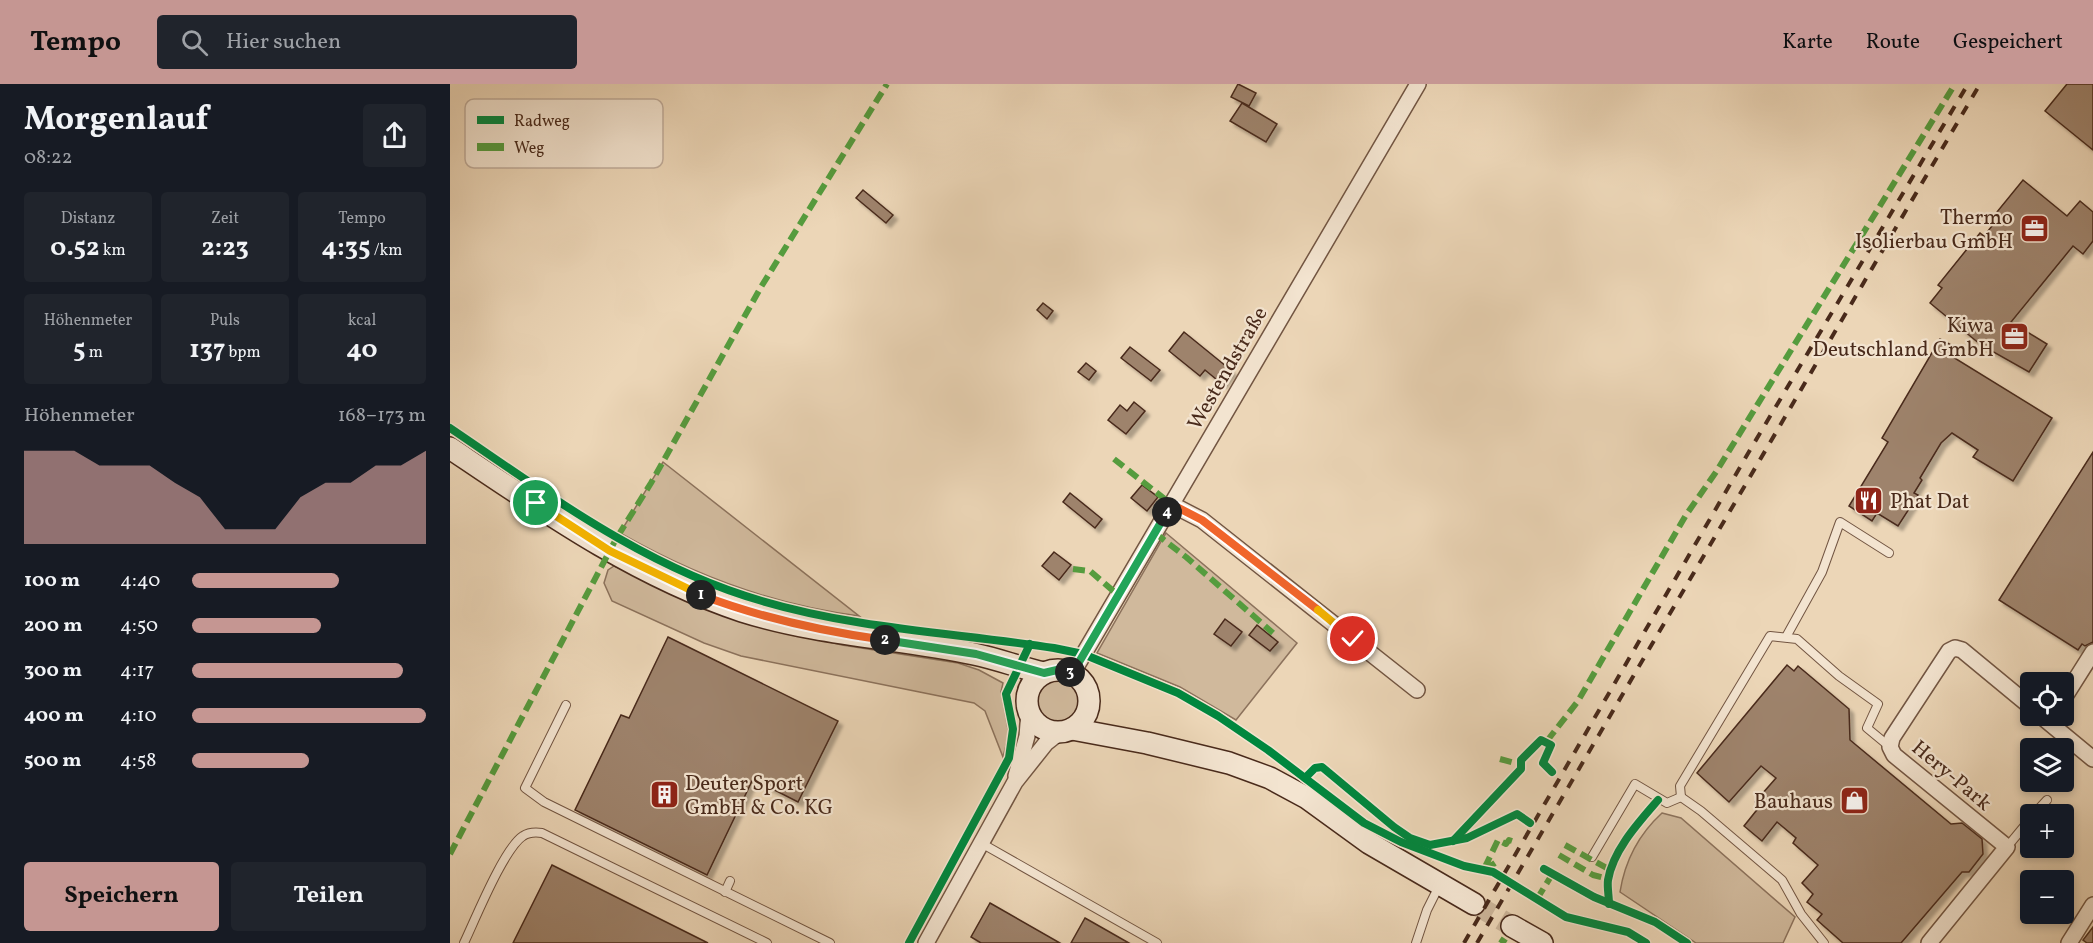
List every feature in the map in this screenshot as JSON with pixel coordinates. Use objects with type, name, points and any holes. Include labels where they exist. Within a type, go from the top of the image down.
[{"type":"main road","points":[[450,448],[610,551],[687,590],[743,611],[798,626],[976,654],[1044,673]]},
{"type":"main road","points":[[939,648],[1000,672],[1012,680],[1041,727],[1147,743],[1229,763],[1270,778],[1307,798],[1369,843],[1474,904]]},
{"type":"main road","points":[[1028,704],[1034,681],[1044,673],[1057,670],[1072,674],[1084,685],[1089,700],[1106,720],[1147,743]]},
{"type":"main road","points":[[1066,730],[1085,715],[1089,700]]},
{"type":"main road","points":[[1512,926],[1542,943]]},
{"type":"street","name":"Westendstraße","points":[[1072,674],[1418,84]]},
{"type":"street","points":[[1171,504],[1202,520],[1417,690]]},
{"type":"street","name":"Hery-Park","points":[[2007,848],[1894,755],[1890,747],[1902,720],[1949,651],[1955,648],[1962,650],[2020,698]]},
{"type":"street","points":[[2074,682],[2093,652]]},
{"type":"street","points":[[1015,782],[1026,736],[1028,704]]},
{"type":"street","points":[[2057,726],[2093,759]]},
{"type":"street","points":[[926,943],[1015,782],[1046,742],[1066,730]]},
{"type":"street","points":[[1929,943],[2007,848]]},
{"type":"street","points":[[2067,939],[2087,909]]},
{"type":"street","points":[[1936,943],[1941,940],[1944,943]]},
{"type":"lane","points":[[1786,637],[1822,573],[1840,522],[1889,553]]},
{"type":"lane","points":[[1824,943],[1801,915],[1782,880],[1701,811],[1681,797],[1680,786],[1770,636],[1797,639],[1839,676],[1878,704],[1867,728],[1890,747]]},
{"type":"lane","points":[[566,705],[525,788],[544,802],[830,943]]},
{"type":"lane","points":[[1592,857],[1635,784],[1667,803],[1681,797]]},
{"type":"lane","points":[[2043,804],[2047,800]]},
{"type":"lane","points":[[464,943],[507,856],[522,836],[532,832],[542,833],[724,922],[751,940],[767,943]]},
{"type":"lane","points":[[2007,848],[2020,832]]},
{"type":"lane","points":[[981,843],[1157,943]]},
{"type":"lane","points":[[564,854],[568,846]]},
{"type":"lane","points":[[596,870],[600,861]]},
{"type":"lane","points":[[628,886],[632,877]]},
{"type":"lane","points":[[724,892],[730,881]]},
{"type":"lane","points":[[1416,943],[1426,910],[1440,885]]},
{"type":"lane","points":[[656,899],[660,891]]},
{"type":"lane","points":[[753,905],[758,896]]},
{"type":"lane","points":[[688,915],[692,907]]},
{"type":"lane","points":[[720,931],[724,922]]},
{"type":"shaded area","points":[[663,462],[859,616],[796,604],[735,587],[677,563],[620,533]]},
{"type":"shaded area","points":[[1166,533],[1297,643],[1236,720],[1180,687],[1097,653]]},
{"type":"shaded area","points":[[614,566],[778,630],[842,645],[958,663],[979,670],[1003,683],[1001,692],[1009,734],[1003,757],[985,711],[974,703],[741,656],[704,643],[612,601],[604,583],[608,570]]},
{"type":"shaded area","points":[[1063,678],[1075,684],[1080,692],[1080,710],[1075,718],[1067,723],[1053,724],[1045,721],[1038,714],[1035,696],[1038,688],[1045,681]]},
{"type":"shaded area","points":[[1662,813],[1681,818],[1795,917],[1783,943],[1696,943],[1620,892],[1625,869],[1639,839]]},
{"type":"building","points":[[1238,84],[1256,93],[1249,106],[1231,97]]},
{"type":"building","points":[[2067,84],[2093,84],[2093,150],[2045,111]]},
{"type":"building","points":[[1242,103],[1277,124],[1266,142],[1230,121]]},
{"type":"building","points":[[2023,180],[2067,216],[2080,201],[2093,212],[2093,241],[2083,254],[2073,246],[2011,322],[2047,344],[2029,372],[1981,345],[1930,303],[1942,288],[1938,285],[1980,233],[1984,236],[1996,221],[1992,218]]},
{"type":"building","points":[[863,190],[893,215],[886,223],[856,198]]},
{"type":"building","points":[[1043,303],[1053,311],[1047,319],[1037,310]]},
{"type":"building","points":[[1184,332],[1232,371],[1222,384],[1205,370],[1200,376],[1169,351]]},
{"type":"building","points":[[1940,339],[1953,346],[1948,354],[2052,418],[2013,481],[1973,457],[1978,450],[1952,433],[1941,443],[1920,478],[1922,480],[1914,493],[1918,495],[1898,526],[1877,513],[1872,521],[1849,506],[1888,442],[1882,438]]},
{"type":"building","points":[[1130,347],[1160,370],[1151,381],[1121,358]]},
{"type":"building","points":[[1086,363],[1096,371],[1089,380],[1078,372]]},
{"type":"building","points":[[1134,402],[1145,411],[1126,434],[1108,420],[1120,405],[1127,411]]},
{"type":"building","points":[[2093,452],[2093,642],[2085,646],[2082,644],[2078,650],[1999,600]]},
{"type":"building","points":[[1142,485],[1158,497],[1147,511],[1131,498]]},
{"type":"building","points":[[1070,493],[1102,519],[1095,528],[1063,502]]},
{"type":"building","points":[[1054,552],[1071,565],[1059,580],[1042,566]]},
{"type":"building","points":[[1225,619],[1242,632],[1231,646],[1214,634]]},
{"type":"building","points":[[1257,625],[1278,642],[1270,651],[1249,635]]},
{"type":"building","points":[[668,637],[838,721],[798,802],[753,779],[707,875],[575,810],[621,715],[629,718]]},
{"type":"building","name":"Bauhaus","points":[[1787,665],[1794,671],[1798,666],[1849,709],[1850,740],[1951,824],[1962,823],[1982,839],[1983,854],[1969,872],[1962,872],[1901,943],[1843,943],[1817,920],[1822,914],[1807,902],[1813,894],[1802,883],[1818,865],[1793,843],[1796,838],[1777,822],[1762,841],[1744,826],[1760,806],[1755,802],[1776,778],[1761,766],[1729,802],[1697,773]]},
{"type":"building","points":[[552,865],[708,943],[513,943]]},
{"type":"building","points":[[990,903],[1060,943],[981,943],[971,937]]},
{"type":"building","points":[[1085,918],[1129,943],[1071,943]]},
{"type":"building","points":[[2093,927],[2093,943],[2087,943],[2083,940]]},
{"type":"tunnel","points":[[1474,904],[1512,926]]},
{"type":"railway","points":[[1464,943],[1750,450],[1968,84]]},
{"type":"railway","points":[[1477,943],[1980,84]]},
{"type":"marked path","points":[[450,854],[616,539],[651,483],[761,287],[887,84]]},
{"type":"marked path","points":[[1547,741],[1578,701],[1686,515],[1716,472],[1955,84]]},
{"type":"marked path","points":[[1114,459],[1171,504]]},
{"type":"marked path","points":[[1155,533],[1273,633]]},
{"type":"marked path","points":[[1073,569],[1090,571],[1118,595]]},
{"type":"marked path","points":[[1500,759],[1522,765]]},
{"type":"marked path","points":[[1495,863],[1483,871],[1498,840],[1506,844],[1509,840],[1512,841]]},
{"type":"marked path","points":[[1565,845],[1612,871]]},
{"type":"marked path","points":[[1559,855],[1593,875],[1608,879]]},
{"type":"marked path","points":[[1537,899],[1553,873]]},
{"type":"marked path","points":[[1500,939],[1506,943]]},
{"type":"cycle path","points":[[450,428],[524,479],[600,527],[638,549],[719,587],[762,601],[834,618],[1083,654],[1178,693],[1218,716],[1268,750],[1364,823],[1401,842],[1464,866],[1493,872],[1566,917],[1628,932],[1646,943]]},
{"type":"cycle path","points":[[909,943],[1009,758],[1013,729],[1006,694],[1030,644]]},
{"type":"cycle path","points":[[1453,841],[1521,769],[1521,760],[1541,740],[1551,745],[1543,763],[1552,772]]},
{"type":"cycle path","points":[[1305,778],[1315,768],[1322,767],[1394,827],[1410,838],[1430,845],[1467,838],[1517,814],[1530,823]]},
{"type":"cycle path","points":[[1609,904],[1608,880],[1615,858],[1628,837],[1658,800]]},
{"type":"cycle path","points":[[1544,869],[1594,897],[1655,922],[1687,943]]},
{"type":"place","name":"Thermo Isolierbau GmbH","points":[[2034,229]]},
{"type":"place","name":"Kiwa Deutschland GmbH","points":[[2015,337]]},
{"type":"place","name":"Phat Dat","points":[[1869,501]]},
{"type":"place","name":"Deuter Sport GmbH & Co. KG","points":[[664,795]]},
{"type":"place","name":"Bauhaus","points":[[1854,801]]},
{"type":"route","points":[[536,503],[610,551],[647,571],[687,590],[743,611],[798,626],[976,654],[1044,673],[1064,670],[1072,674],[1171,504],[1202,520],[1353,639]]}]
